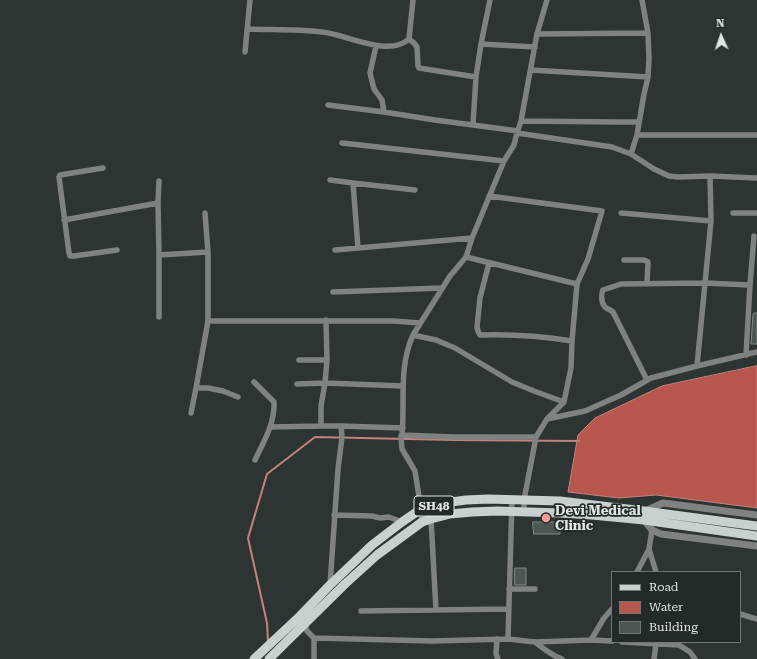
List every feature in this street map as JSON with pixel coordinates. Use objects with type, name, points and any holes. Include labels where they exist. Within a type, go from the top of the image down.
[{"type":"main road","name":"SH48","points":[[257,656],[372,545],[421,509],[444,503],[466,500],[560,501],[644,511],[655,522],[757,526]]},
{"type":"main road","name":"SH48","points":[[269,659],[345,584],[377,555],[427,521],[450,514],[497,511],[568,514],[644,520],[757,536]]},
{"type":"street","points":[[245,52],[250,0]]},
{"type":"street","points":[[247,28],[324,32],[376,46],[400,44],[405,43],[409,39],[413,0]]},
{"type":"street","points":[[473,124],[476,78],[490,0]]},
{"type":"street","points":[[436,610],[427,521],[421,509],[414,471],[402,449],[401,436],[405,359],[412,335],[450,276],[466,258],[472,238],[504,160],[514,145],[521,121],[537,34],[547,0]]},
{"type":"street","points":[[631,154],[637,134],[648,77],[648,33],[642,0]]},
{"type":"street","points":[[537,34],[648,33]]},
{"type":"street","points":[[409,39],[417,47],[419,68],[476,78]]},
{"type":"street","points":[[481,44],[535,47]]},
{"type":"street","points":[[376,46],[370,73],[374,89],[382,100],[384,112]]},
{"type":"street","points":[[531,70],[648,77]]},
{"type":"street","points":[[328,105],[473,124],[612,147],[631,154],[654,169],[669,176],[757,178]]},
{"type":"street","points":[[521,121],[639,122]]},
{"type":"street","points":[[637,134],[757,135]]},
{"type":"street","points":[[342,142],[504,160]]},
{"type":"street","points":[[103,168],[60,175],[59,177],[69,253],[70,256],[117,250]]},
{"type":"street","points":[[697,366],[711,221],[710,176]]},
{"type":"street","points":[[330,180],[415,190]]},
{"type":"street","points":[[159,181],[159,317]]},
{"type":"street","points":[[353,182],[358,248]]},
{"type":"street","points":[[489,196],[602,211],[588,259],[577,284],[571,368],[564,402],[547,419],[536,437],[524,500],[524,512]]},
{"type":"street","points":[[64,220],[158,202]]},
{"type":"street","points":[[191,413],[208,320],[208,252],[205,213]]},
{"type":"street","points":[[621,213],[711,221]]},
{"type":"street","points":[[733,213],[757,213]]},
{"type":"street","points":[[746,355],[754,236]]},
{"type":"street","points":[[335,250],[472,238]]},
{"type":"street","points":[[159,255],[208,252]]},
{"type":"street","points":[[466,258],[577,284]]},
{"type":"street","points":[[624,260],[644,260],[648,262],[647,284]]},
{"type":"street","points":[[489,263],[480,298],[477,327],[480,335],[505,334],[572,341]]},
{"type":"street","points":[[647,380],[613,312],[603,305],[603,290],[621,284],[705,283],[750,285]]},
{"type":"street","points":[[333,292],[442,288]]},
{"type":"street","points":[[208,320],[326,320],[420,323]]},
{"type":"street","points":[[321,426],[321,406],[327,360],[326,320]]},
{"type":"street","points":[[412,335],[436,340],[455,348],[512,382],[564,402]]},
{"type":"street","points":[[547,419],[585,411],[651,378],[757,352]]},
{"type":"street","points":[[299,360],[327,360]]},
{"type":"street","points":[[254,382],[274,402],[270,427],[256,460]]},
{"type":"street","points":[[297,384],[325,383],[403,386]]},
{"type":"street","points":[[196,388],[208,388],[223,391],[238,397]]},
{"type":"street","points":[[270,427],[341,426],[402,428]]},
{"type":"street","points":[[330,585],[334,515],[342,438],[341,426]]},
{"type":"street","points":[[402,435],[453,437],[536,437]]},
{"type":"street","points":[[508,639],[512,500]]},
{"type":"street","points":[[644,511],[663,503],[757,515]]},
{"type":"street","points":[[334,515],[372,516],[380,518],[389,517],[402,522]]},
{"type":"street","points":[[655,522],[661,534],[757,546]]},
{"type":"street","points":[[638,571],[649,550],[655,522]]},
{"type":"street","points":[[649,550],[656,571]]},
{"type":"street","points":[[509,589],[535,589]]},
{"type":"street","points":[[361,611],[508,609]]},
{"type":"street","points":[[591,640],[604,618],[611,610]]},
{"type":"street","points":[[741,614],[757,619]]},
{"type":"street","points":[[305,624],[307,631],[314,638],[432,641],[497,639],[535,642],[591,640],[611,641]]},
{"type":"street","points":[[314,638],[314,659]]},
{"type":"street","points":[[497,639],[496,654],[498,659]]},
{"type":"street","points":[[535,642],[545,651],[562,659]]},
{"type":"street","points":[[639,643],[679,645],[690,652],[695,659]]},
{"type":"street","points":[[654,659],[656,644]]},
{"type":"water","points":[[757,366],[757,508],[656,495],[619,498],[568,492],[578,435],[595,418],[662,386]]},
{"type":"building","points":[[757,313],[757,344],[751,344],[753,314]]},
{"type":"building","points":[[533,522],[560,522],[560,534],[534,534]]},
{"type":"building","points":[[515,568],[526,568],[526,585],[515,585]]},
{"type":"waterway","points":[[268,642],[267,623],[248,538],[267,474],[315,437],[579,441]]},
{"type":"place","name":"Devi Medical Clinic","points":[[546,518]]}]
